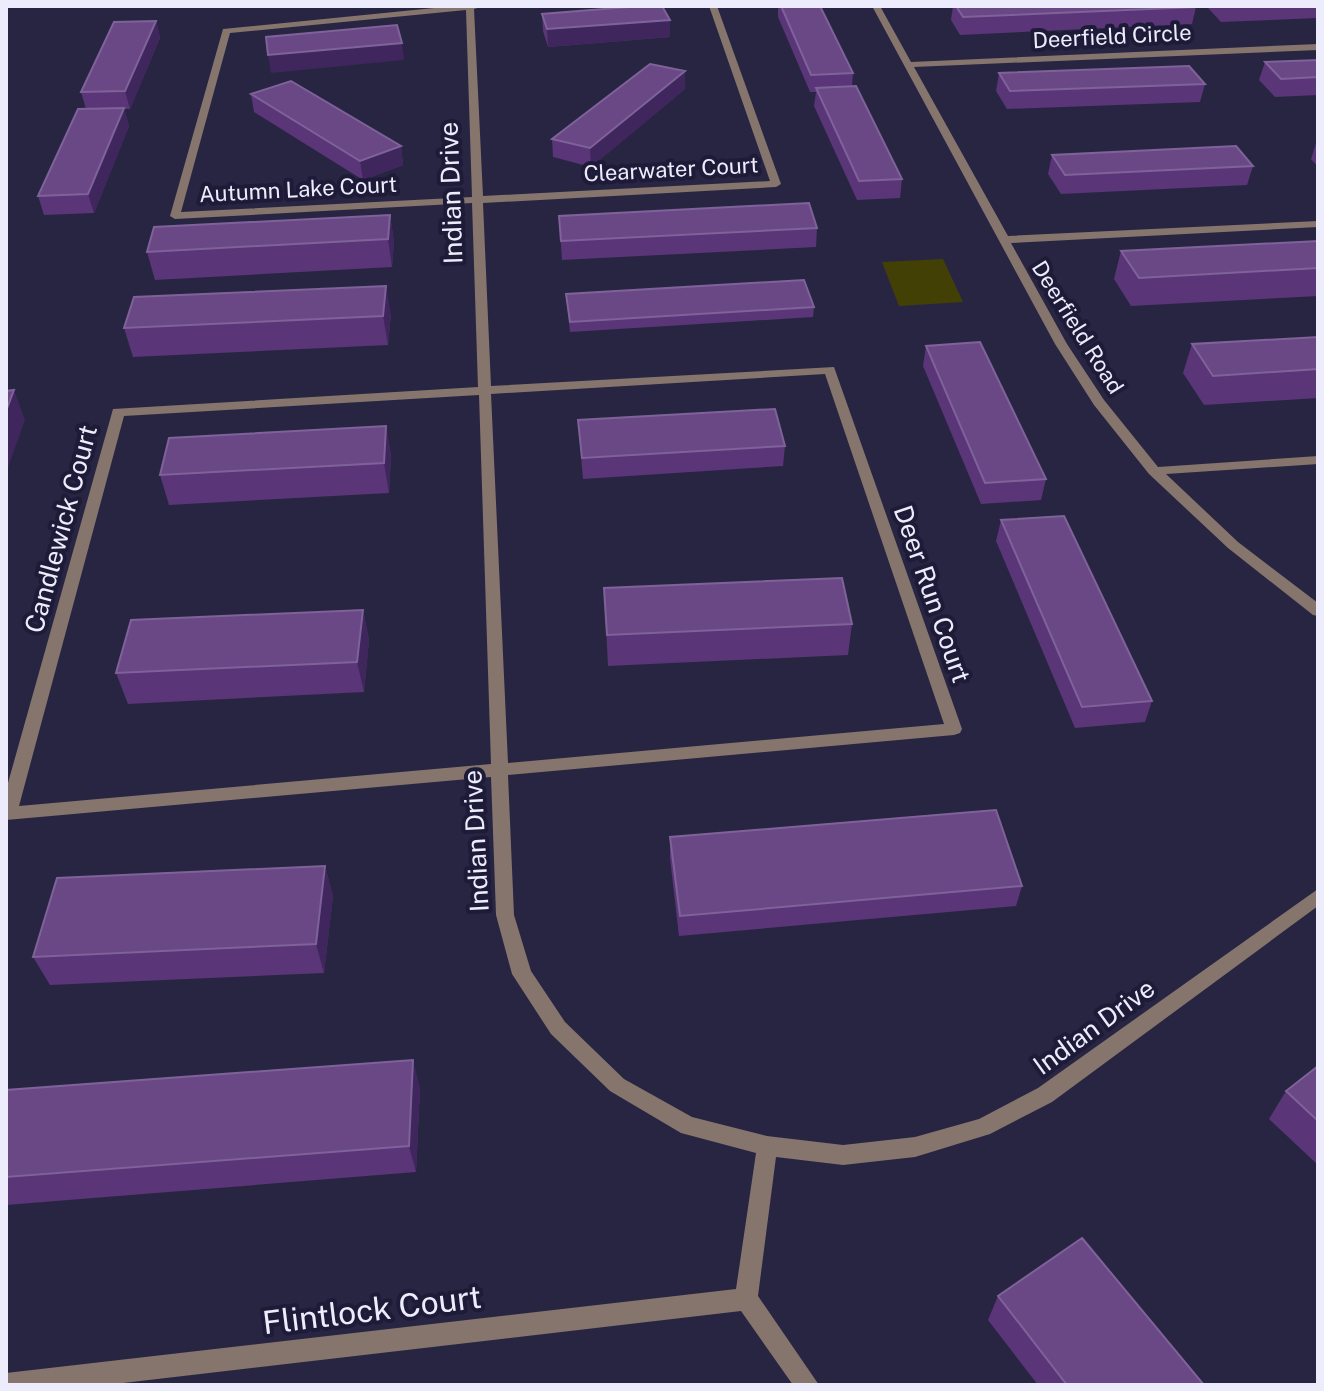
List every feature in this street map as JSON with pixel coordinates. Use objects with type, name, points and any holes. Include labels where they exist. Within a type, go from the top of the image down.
[{"type":"street","name":"Indian Drive","points":[[474,6],[483,391],[505,915],[522,974],[558,1028],[617,1085],[688,1126],[767,1146],[843,1155],[915,1147],[983,1127],[1045,1095],[1314,904]]},
{"type":"street","name":"Autumn Lake Court","points":[[474,6],[226,31],[175,216],[477,199]]},
{"type":"street","name":"Clearwater Court","points":[[477,199],[776,184],[713,6]]},
{"type":"street","name":"Deerfield Road","points":[[876,6],[1061,344],[1099,402],[1154,471],[1233,545],[1318,611]]},
{"type":"street","name":"Deerfield Circle","points":[[908,65],[1318,47]]},
{"type":"street","points":[[1003,240],[1318,224]]},
{"type":"street","name":"Deer Run Court","points":[[483,391],[830,370],[954,729],[498,770]]},
{"type":"street","name":"Candlewick Court","points":[[483,391],[118,412],[8,814],[498,770]]},
{"type":"street","points":[[1154,471],[1318,460]]},
{"type":"street","points":[[767,1146],[746,1299],[807,1385]]},
{"type":"street","name":"Flintlock Court","points":[[6,1385],[746,1299]]},
{"type":"shaded area","points":[[943,259],[963,302],[899,306],[882,262]]},
{"type":"building","points":[[662,6],[670,20],[547,29],[542,14]]},
{"type":"building","points":[[781,6],[820,6],[853,73],[811,75]]},
{"type":"building","points":[[956,6],[1196,6],[1196,7],[963,17]]},
{"type":"building","points":[[156,21],[125,91],[81,92],[114,22]]},
{"type":"building","points":[[397,25],[402,43],[268,55],[266,37]]},
{"type":"building","points":[[1318,60],[1318,77],[1281,79],[1265,62]]},
{"type":"building","points":[[650,64],[685,71],[590,148],[552,139]]},
{"type":"building","points":[[1189,66],[1205,84],[1010,91],[999,73]]},
{"type":"building","points":[[291,81],[401,146],[360,161],[251,94]]},
{"type":"building","points":[[856,86],[902,179],[859,181],[816,88]]},
{"type":"building","points":[[124,108],[88,194],[38,196],[78,109]]},
{"type":"building","points":[[1236,146],[1253,166],[1065,175],[1052,155]]},
{"type":"building","points":[[809,203],[817,228],[561,241],[559,216]]},
{"type":"building","points":[[390,215],[388,239],[147,252],[154,227]]},
{"type":"building","points":[[1318,241],[1318,268],[1139,278],[1121,251]]},
{"type":"building","points":[[804,280],[814,307],[570,322],[566,294]]},
{"type":"building","points":[[386,286],[383,316],[124,328],[134,297]]},
{"type":"building","points":[[1318,337],[1318,369],[1213,376],[1192,344]]},
{"type":"building","points":[[980,342],[1046,479],[985,483],[926,346]]},
{"type":"building","points":[[14,390],[6,411],[6,391]]},
{"type":"building","points":[[775,409],[785,446],[582,458],[578,420]]},
{"type":"building","points":[[386,426],[384,463],[160,475],[169,438]]},
{"type":"building","points":[[1064,516],[1152,701],[1082,707],[1001,520]]},
{"type":"building","points":[[842,578],[852,624],[607,635],[604,588]]},
{"type":"building","points":[[363,610],[357,662],[116,673],[131,620]]},
{"type":"building","points":[[996,810],[1022,886],[680,916],[670,837]]},
{"type":"building","points":[[325,866],[316,944],[33,957],[57,878]]},
{"type":"building","points":[[413,1060],[409,1146],[6,1177],[6,1090]]},
{"type":"building","points":[[1318,1066],[1318,1121],[1286,1091]]},
{"type":"building","points":[[1082,1238],[1204,1385],[1067,1385],[998,1296]]}]
